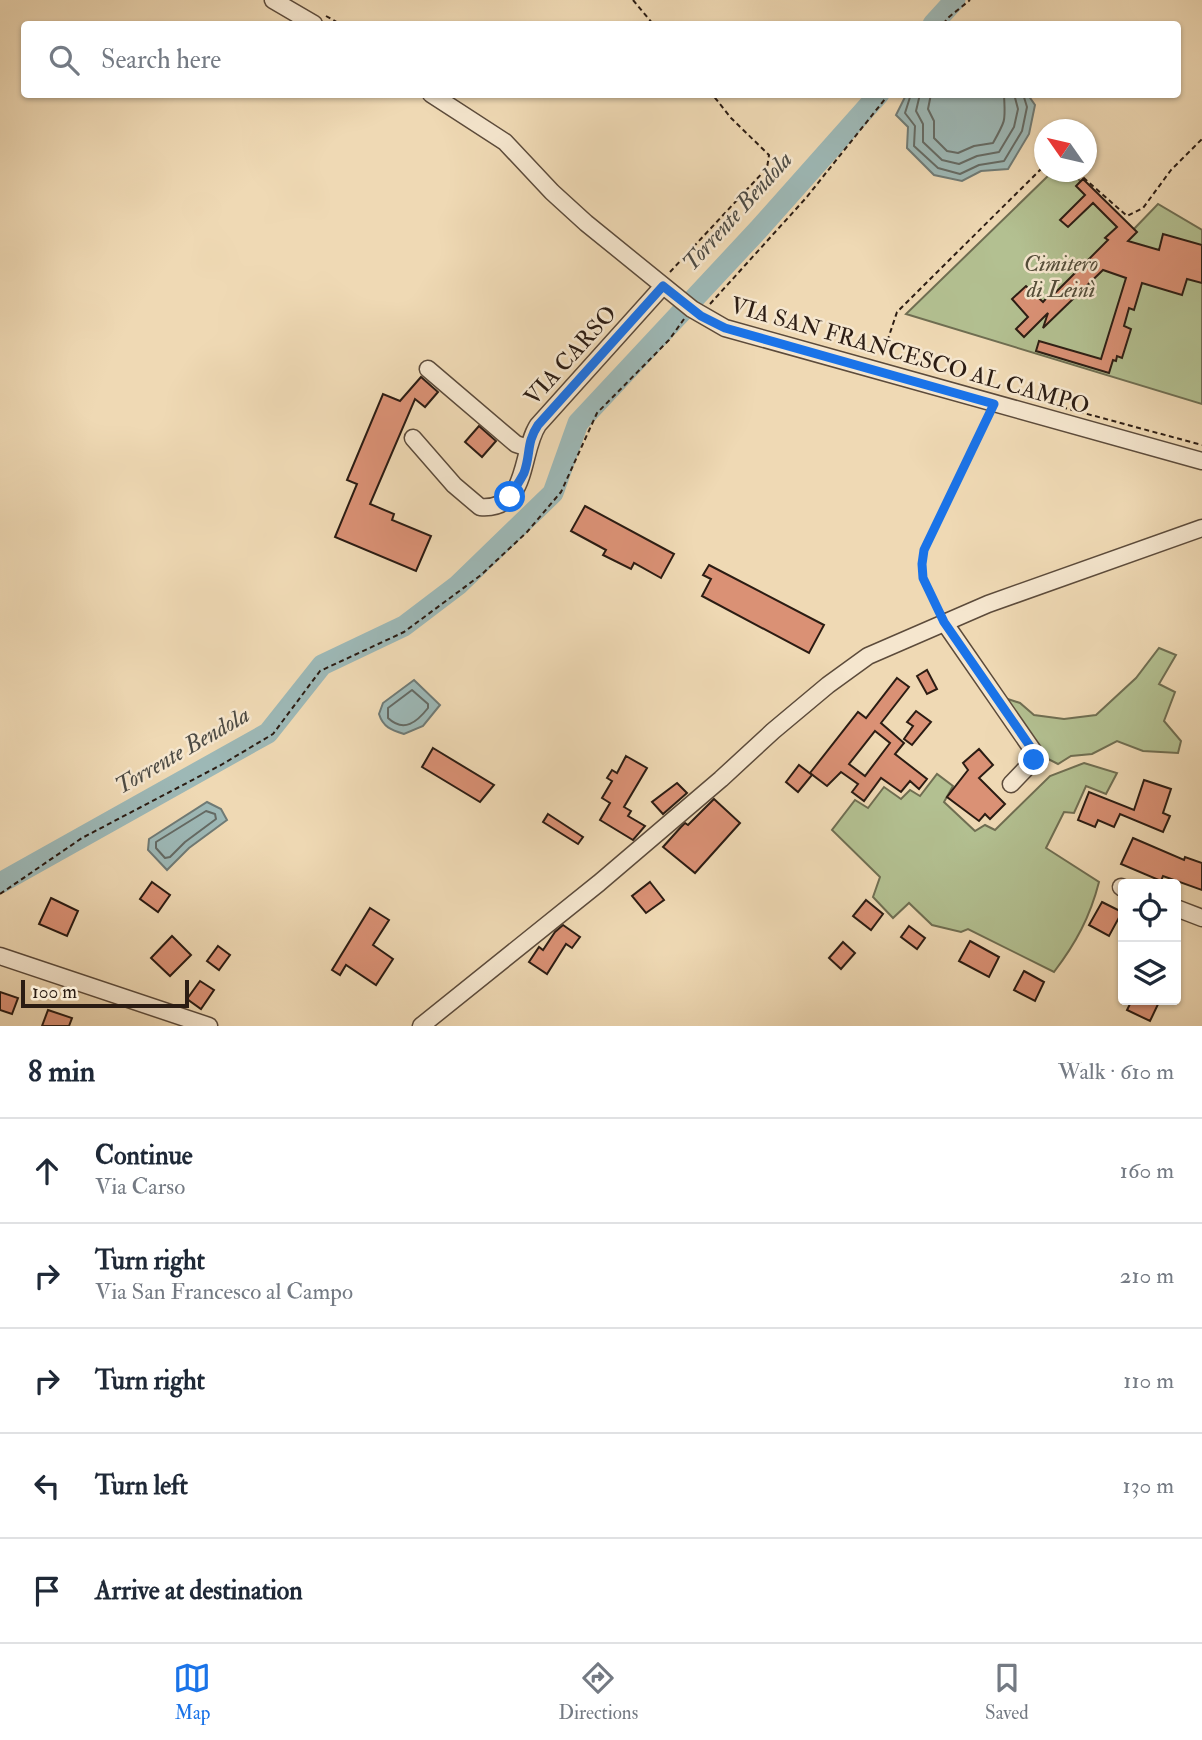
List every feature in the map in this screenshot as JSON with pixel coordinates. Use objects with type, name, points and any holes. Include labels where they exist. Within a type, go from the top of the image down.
[{"type":"street","points":[[273,0],[309,21]]},
{"type":"street","name":"VIA SAN FRANCESCO AL CAMPO","points":[[437,98],[505,142],[552,192],[586,223],[662,285],[725,328],[1202,461]]},
{"type":"street","name":"VIA CARSO","points":[[413,438],[453,485],[480,507],[491,508],[510,497],[523,474],[532,434],[538,425],[662,285]]},
{"type":"street","points":[[428,369],[516,444],[528,448]]},
{"type":"street","points":[[421,1026],[599,883],[828,685],[869,656],[988,604],[1202,528]]},
{"type":"street","points":[[944,622],[1034,752],[1034,760],[1011,784]]},
{"type":"street","points":[[1181,910],[1202,918]]},
{"type":"street","points":[[0,956],[209,1026]]},
{"type":"path","points":[[633,0],[650,21]]},
{"type":"path","points":[[945,21],[970,0]]},
{"type":"path","points":[[662,285],[767,169],[769,155],[731,118],[715,98]]},
{"type":"path","points":[[0,894],[82,838],[221,765],[272,734],[320,671],[404,632],[481,575],[527,532],[561,492],[597,413],[669,340],[696,308],[806,198],[886,98]]},
{"type":"path","points":[[1088,182],[1127,216],[1143,208],[1171,170],[1202,139]]},
{"type":"path","points":[[881,361],[897,312],[1034,177]]},
{"type":"path","points":[[944,622],[923,578],[924,550],[994,404]]},
{"type":"green space","name":"Cimitero di Leinì","points":[[1042,182],[1081,182],[1132,231],[1158,204],[1202,230],[1202,404],[906,314]]},
{"type":"green space","points":[[1159,648],[1176,655],[1159,684],[1175,692],[1164,721],[1181,741],[1178,753],[1143,751],[1117,741],[1092,754],[1071,756],[1058,764],[1044,757],[1005,698],[1020,703],[1034,715],[1064,719],[1096,715],[1136,678]]},
{"type":"green space","points":[[1084,763],[1117,773],[1106,794],[1086,786],[1074,813],[1064,812],[1046,848],[1099,882],[1081,929],[1054,972],[968,929],[961,932],[932,925],[909,903],[893,918],[873,897],[880,877],[832,830],[855,800],[868,808],[884,787],[901,799],[910,790],[920,796],[937,774],[953,786],[944,802],[975,831],[985,825],[995,830],[1050,776]]},
{"type":"water","points":[[904,98],[1030,98],[1035,105],[1029,134],[1008,169],[981,171],[962,181],[934,175],[907,148],[908,127],[896,115]]},
{"type":"water","points":[[414,680],[440,705],[423,726],[404,734],[388,727],[379,714],[383,703]]},
{"type":"water","points":[[207,802],[221,809],[227,820],[189,848],[167,870],[148,850],[149,839]]},
{"type":"building","points":[[1080,182],[1086,182],[1137,232],[1128,241],[1159,250],[1163,234],[1202,245],[1202,283],[1187,279],[1182,295],[1142,283],[1134,310],[1129,308],[1124,326],[1131,329],[1122,358],[1117,356],[1116,361],[1113,360],[1109,373],[1036,351],[1039,341],[1101,359],[1126,278],[1103,270],[1043,328],[1048,313],[1024,337],[1016,329],[1028,317],[1012,299],[1026,286],[1043,302],[1108,240],[1105,238],[1117,227],[1093,203],[1068,227],[1060,220],[1085,195],[1076,186]]},
{"type":"building","points":[[421,377],[438,392],[425,407],[415,399],[370,504],[394,514],[392,520],[431,536],[416,571],[335,537],[357,484],[347,480],[383,394],[400,401]]},
{"type":"building","points":[[479,426],[496,441],[482,457],[465,442]]},
{"type":"building","points":[[585,506],[674,554],[661,578],[634,563],[631,569],[603,555],[606,550],[571,531]]},
{"type":"building","points":[[709,565],[824,625],[809,653],[702,596],[711,579],[703,575]]},
{"type":"building","points":[[927,670],[937,689],[927,694],[917,676]]},
{"type":"building","points":[[897,678],[909,687],[881,723],[904,743],[895,754],[927,779],[919,789],[910,781],[901,792],[881,778],[864,801],[852,792],[858,784],[841,772],[827,786],[810,773],[858,712],[866,718]],"holes":[[[875,731],[890,743],[865,776],[849,764]]]},
{"type":"building","points":[[916,711],[931,722],[912,745],[904,739],[913,726],[907,722]]},
{"type":"building","points":[[433,748],[494,785],[480,802],[422,767]]},
{"type":"building","points":[[979,749],[993,765],[979,778],[1005,804],[990,819],[985,814],[979,821],[947,797],[968,770],[963,763]]},
{"type":"building","points":[[626,756],[647,768],[624,807],[631,811],[628,816],[645,826],[633,840],[600,820],[610,803],[602,798],[612,781],[607,778],[612,770],[617,773]]},
{"type":"building","points":[[799,765],[812,775],[798,792],[786,782]]},
{"type":"building","points":[[1144,780],[1171,789],[1163,813],[1170,816],[1163,832],[1120,814],[1114,827],[1098,820],[1095,827],[1078,820],[1089,792],[1134,810]]},
{"type":"building","points":[[677,783],[687,793],[663,814],[652,802]]},
{"type":"building","points":[[714,799],[740,823],[695,873],[663,847],[685,823],[688,825]]},
{"type":"building","points":[[548,814],[583,837],[578,844],[543,822]]},
{"type":"building","points":[[1133,838],[1184,860],[1185,857],[1202,863],[1202,890],[1181,882],[1181,879],[1163,876],[1162,879],[1156,879],[1121,864]]},
{"type":"building","points":[[152,882],[170,895],[158,912],[140,899]]},
{"type":"building","points":[[650,882],[664,900],[646,913],[632,896]]},
{"type":"building","points":[[51,898],[78,911],[67,936],[39,924]]},
{"type":"building","points":[[866,900],[883,914],[871,930],[853,916]]},
{"type":"building","points":[[1102,902],[1118,910],[1118,919],[1109,936],[1089,925]]},
{"type":"building","points":[[370,908],[389,920],[373,945],[393,959],[376,985],[346,965],[340,975],[332,970]]},
{"type":"building","points":[[563,925],[580,937],[572,948],[566,944],[547,974],[529,962],[539,947],[543,950]]},
{"type":"building","points":[[909,926],[925,938],[917,949],[901,937]]},
{"type":"building","points":[[172,936],[191,955],[170,976],[151,958]]},
{"type":"building","points":[[970,941],[999,957],[989,977],[959,961]]},
{"type":"building","points":[[843,942],[855,953],[841,969],[829,958]]},
{"type":"building","points":[[218,946],[230,955],[219,970],[207,961]]},
{"type":"building","points":[[1024,971],[1044,982],[1035,1001],[1014,990]]},
{"type":"building","points":[[200,981],[214,990],[201,1009],[187,999]]},
{"type":"building","points":[[0,992],[18,998],[12,1014],[0,1010]]},
{"type":"building","points":[[1130,1005],[1158,1005],[1150,1021],[1127,1010]]},
{"type":"building","points":[[48,1010],[72,1018],[69,1026],[42,1026]]},
{"type":"waterway","name":"Torrente Bendola","points":[[936,21],[955,0]]},
{"type":"waterway","name":"Torrente Bendola","points":[[0,883],[268,733],[322,665],[404,626],[458,585],[553,493],[578,423],[758,230],[875,98]]},
{"type":"route","points":[[510,497],[523,474],[528,446],[538,425],[663,286],[701,316],[725,328],[994,404],[924,550],[923,578],[944,622],[1034,752],[1034,760]]}]
